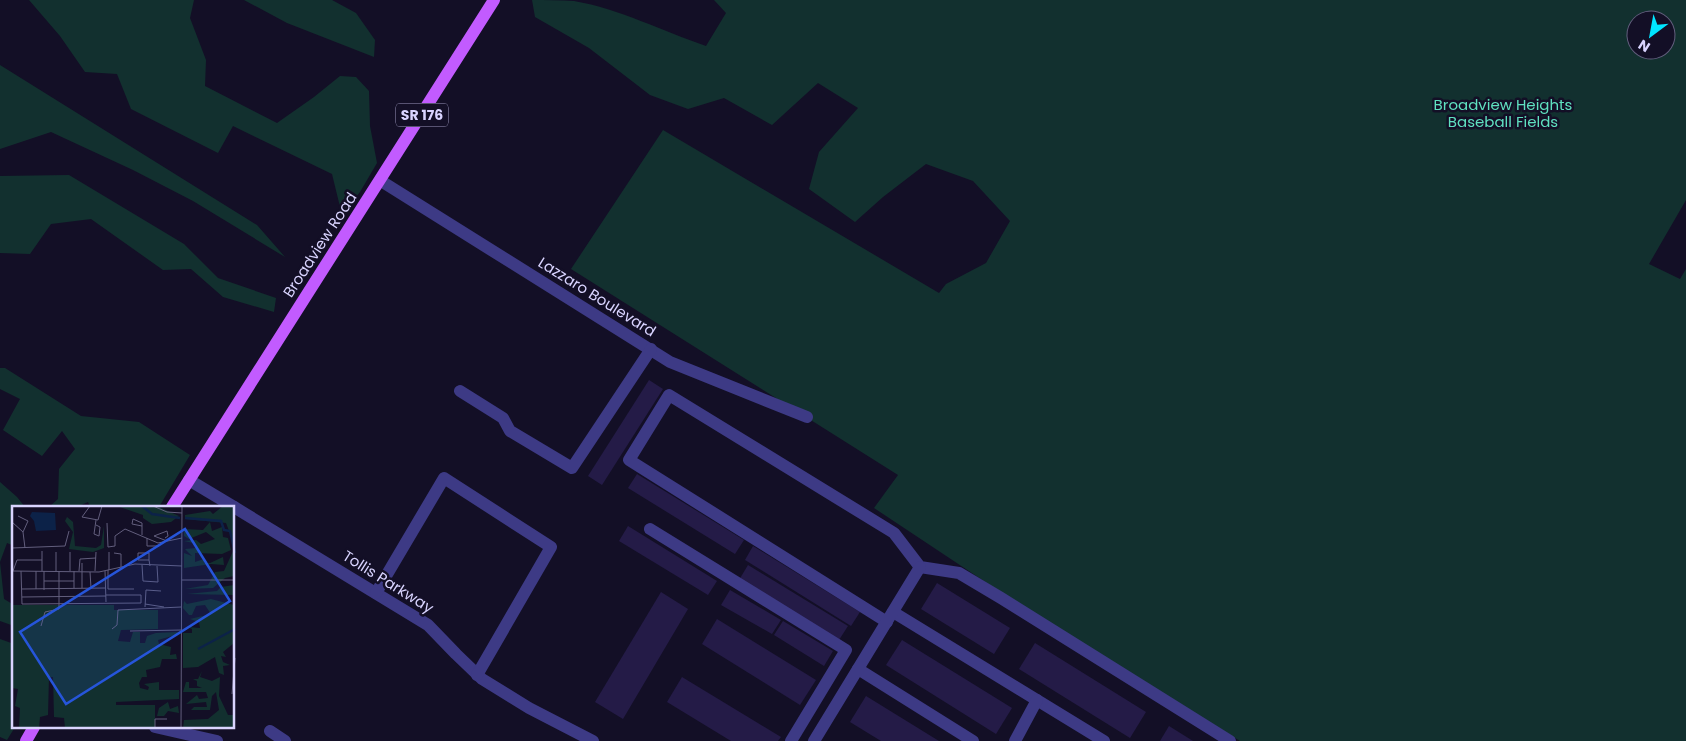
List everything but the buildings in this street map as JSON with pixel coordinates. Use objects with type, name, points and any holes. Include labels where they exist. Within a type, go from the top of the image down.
[{"type":"main road","name":"Broadview Road","points":[[173,506],[494,0]]},
{"type":"main road","points":[[26,741],[33,728]]},
{"type":"street","name":"Lazzaro Boulevard","points":[[380,181],[670,362],[808,417]]},
{"type":"street","points":[[460,391],[503,418],[510,431],[572,468],[651,349]]},
{"type":"street","points":[[1104,741],[1091,737],[1037,700],[890,617],[629,460],[668,395],[894,533],[920,567],[959,573],[1230,741]]},
{"type":"street","points":[[376,594],[444,478],[551,547],[477,674]]},
{"type":"street","name":"Tollis Parkway","points":[[190,480],[232,506]]},
{"type":"street","name":"Tollis Parkway","points":[[235,508],[428,626],[477,674],[528,708],[592,741]]},
{"type":"street","points":[[650,530],[846,650],[791,741]]},
{"type":"street","points":[[814,741],[920,567]]},
{"type":"street","points":[[858,669],[968,740]]},
{"type":"street","points":[[1015,741],[1037,700]]},
{"type":"street","points":[[158,728],[190,738],[217,741]]},
{"type":"street","points":[[270,731],[286,741]]},
{"type":"green space","points":[[29,0],[194,0],[190,18],[206,60],[205,86],[277,123],[340,76],[356,77],[369,91],[370,126],[377,163],[360,192],[342,215],[332,174],[233,126],[218,153],[131,109],[117,74],[85,72],[60,36]]},
{"type":"green space","points":[[244,0],[332,0],[356,13],[375,40],[374,57],[287,23]]},
{"type":"green space","name":"Broadview Heights Baseball Fields","points":[[532,0],[574,1],[608,9],[706,46],[726,13],[714,0],[1686,0],[1686,200],[1649,264],[1680,279],[1686,269],[1686,741],[1240,741],[1017,603],[874,508],[898,475],[571,269],[663,130],[939,293],[946,284],[986,263],[1010,221],[973,181],[926,164],[883,197],[855,222],[809,189],[819,152],[858,108],[818,83],[772,125],[724,98],[688,109],[650,95],[589,48],[535,17]]},
{"type":"green space","points":[[0,65],[257,225],[285,257],[193,201],[133,170],[51,132],[0,149]]},
{"type":"green space","points":[[69,175],[184,244],[218,278],[276,298],[274,312],[223,297],[191,269],[163,270],[91,219],[51,224],[30,254],[0,253],[0,176]]},
{"type":"green space","points":[[0,368],[5,368],[81,416],[139,422],[190,455],[160,506],[90,506],[88,502],[79,506],[50,506],[58,499],[59,469],[75,449],[62,431],[42,456],[3,430],[20,399],[0,389]]},
{"type":"green space","points":[[0,482],[24,506],[12,506],[12,545],[7,543],[0,562]]},
{"type":"green space","points":[[0,562],[4,599],[12,604],[12,625],[0,621]]},
{"type":"green space","points":[[0,639],[12,643],[12,728],[14,728],[7,740],[0,737]]}]
